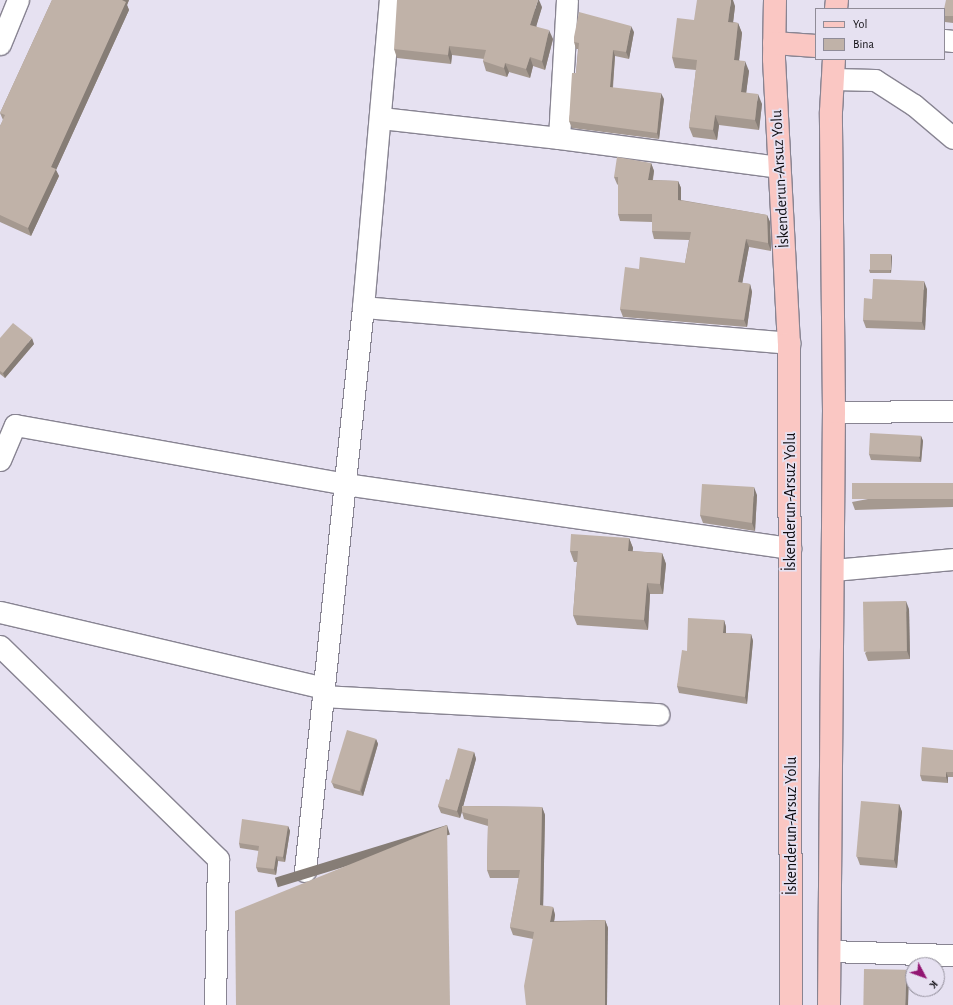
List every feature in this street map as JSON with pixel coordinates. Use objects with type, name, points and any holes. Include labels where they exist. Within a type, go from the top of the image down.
[{"type":"main road","name":"İskenderun-Arsuz Yolu","points":[[775,0],[774,43],[778,167],[789,344],[791,1005]]},
{"type":"main road","points":[[774,43],[815,46]]},
{"type":"main road","points":[[829,1005],[834,412],[833,69]]},
{"type":"street","points":[[0,44],[18,0]]},
{"type":"street","points":[[305,870],[363,308],[381,118],[382,80],[390,0]]},
{"type":"street","points":[[559,138],[567,0]]},
{"type":"street","points":[[833,69],[875,80],[914,105],[953,138]]},
{"type":"street","points":[[381,118],[559,138],[778,167]]},
{"type":"street","points":[[363,308],[789,344]]},
{"type":"street","points":[[834,412],[953,411]]},
{"type":"street","points":[[0,460],[15,425],[345,484],[790,548]]},
{"type":"street","points":[[833,570],[953,559]]},
{"type":"street","points":[[0,612],[323,692],[659,714]]},
{"type":"street","points":[[0,646],[218,859],[215,1005]]},
{"type":"street","points":[[830,951],[953,955]]},
{"type":"building","points":[[52,0],[122,0],[126,2],[51,167],[56,169],[28,228],[0,215],[0,126],[5,115],[0,113]]},
{"type":"building","points":[[397,0],[538,0],[530,25],[549,30],[542,61],[530,57],[526,69],[505,63],[504,68],[483,61],[486,50],[449,46],[448,55],[394,49]]},
{"type":"building","points":[[697,0],[731,0],[728,22],[738,23],[734,60],[745,61],[741,92],[758,94],[755,120],[715,115],[713,130],[689,127],[697,60],[672,57],[677,18],[694,20]]},
{"type":"building","points":[[946,0],[953,0],[953,16],[945,16],[944,8]]},
{"type":"building","points":[[579,12],[631,26],[626,52],[613,50],[610,87],[661,93],[657,133],[569,121],[572,73],[576,73],[579,43],[574,42],[574,37]]},
{"type":"building","points":[[617,157],[651,163],[648,180],[678,181],[678,200],[767,215],[768,243],[746,239],[738,282],[750,284],[744,320],[620,309],[625,267],[639,269],[640,257],[685,263],[691,232],[652,231],[652,214],[618,214],[618,177],[614,177]]},
{"type":"building","points":[[870,254],[891,254],[891,270],[870,270]]},
{"type":"building","points":[[873,279],[924,281],[922,322],[863,320],[864,298],[872,299]]},
{"type":"building","points":[[13,323],[32,338],[3,373],[0,371],[0,338]]},
{"type":"building","points":[[870,433],[921,436],[920,457],[869,454]]},
{"type":"building","points":[[852,483],[953,483],[953,499],[852,499]]},
{"type":"building","points":[[702,484],[754,487],[752,523],[700,515]]},
{"type":"building","points":[[571,534],[629,538],[628,551],[662,553],[660,584],[647,583],[644,620],[573,615],[578,551],[570,551]]},
{"type":"building","points":[[906,601],[907,651],[864,652],[863,602]]},
{"type":"building","points":[[688,618],[724,620],[723,633],[751,634],[745,697],[677,686],[682,650],[687,651]]},
{"type":"building","points":[[347,730],[376,739],[360,791],[331,783]]},
{"type":"building","points":[[922,747],[953,750],[953,772],[946,772],[946,777],[920,775]]},
{"type":"building","points":[[458,748],[474,752],[457,811],[438,806],[446,779],[449,780]]},
{"type":"building","points":[[861,801],[899,804],[894,860],[856,857]]},
{"type":"building","points":[[462,806],[542,807],[540,905],[553,907],[550,922],[605,920],[605,1005],[526,1005],[524,986],[534,932],[510,927],[520,870],[487,870],[488,819],[462,812]]},
{"type":"building","points":[[242,819],[288,826],[283,857],[276,856],[274,869],[256,867],[259,846],[239,843]]},
{"type":"building","points":[[447,825],[450,1005],[236,1005],[235,911]]},
{"type":"building","points":[[864,969],[905,970],[905,1005],[863,1005]]}]
